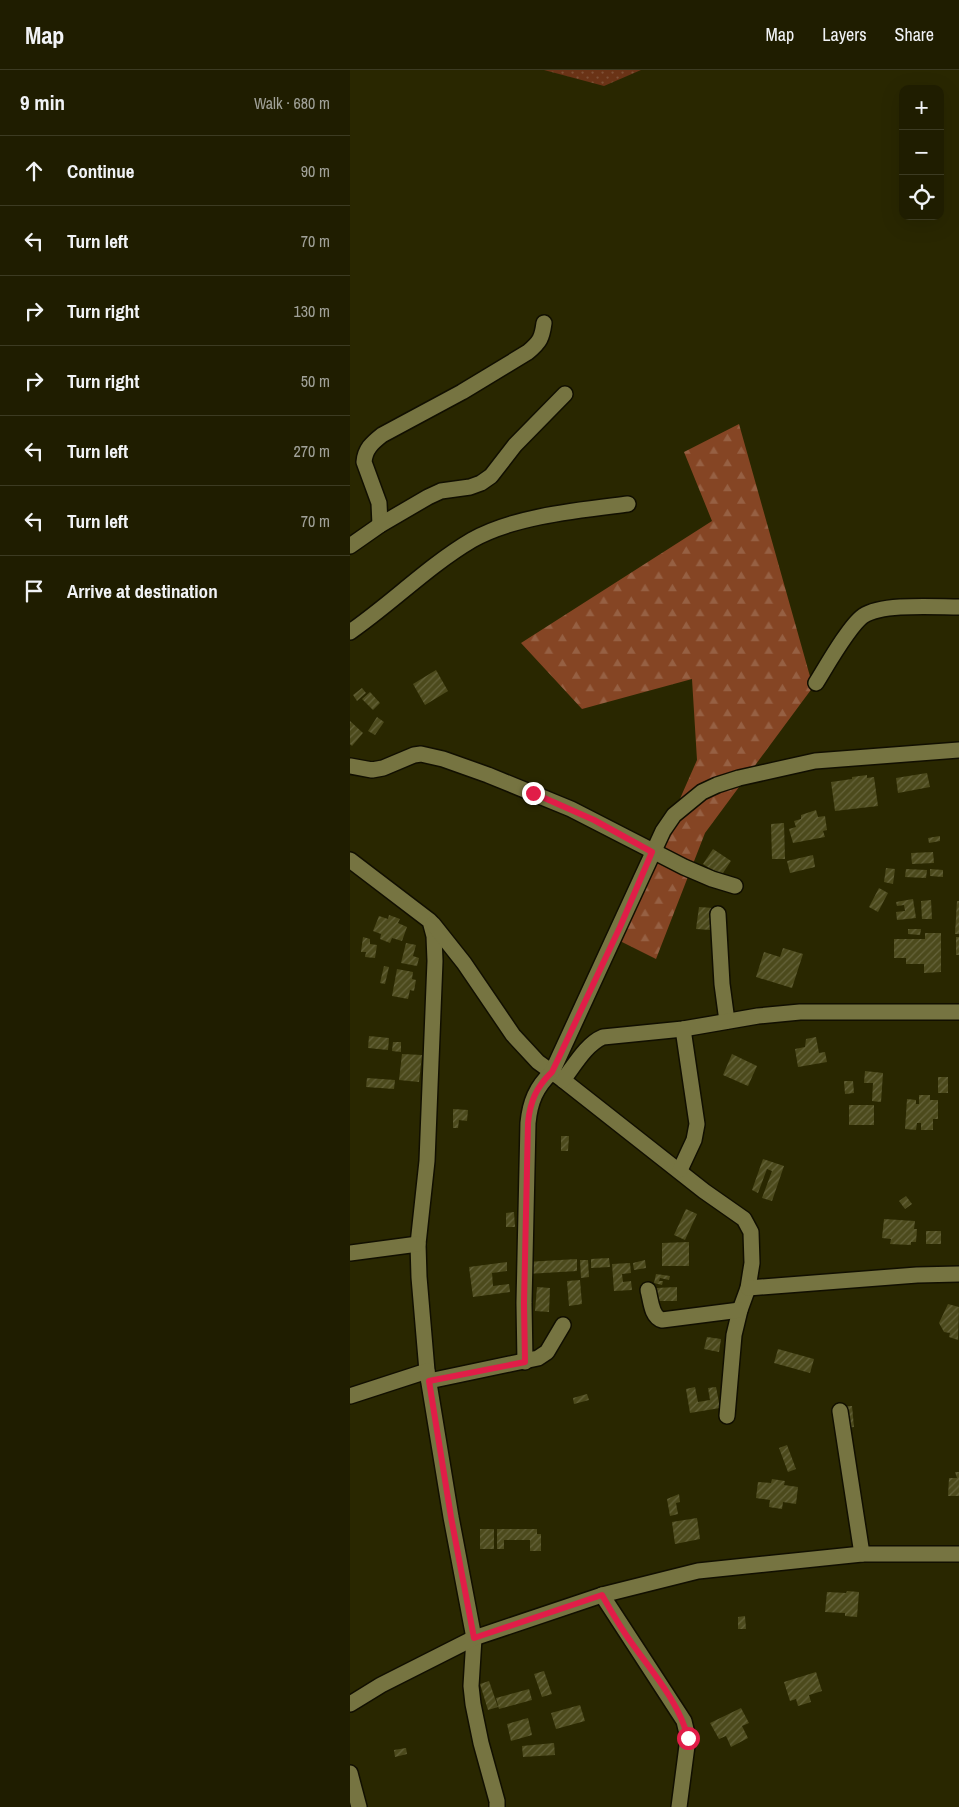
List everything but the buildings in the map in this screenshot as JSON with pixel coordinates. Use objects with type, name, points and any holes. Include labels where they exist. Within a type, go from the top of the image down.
[{"type":"street","points":[[380,525],[379,503],[364,462],[372,443],[382,435],[462,392],[528,352],[538,344],[543,334],[544,323]]},
{"type":"street","points":[[350,546],[380,525],[441,490],[470,486],[486,480],[515,445],[565,394]]},
{"type":"street","points":[[350,632],[391,602],[447,556],[474,539],[501,528],[555,514],[628,504]]},
{"type":"street","points":[[816,683],[856,623],[869,613],[923,606],[959,607]]},
{"type":"street","points":[[558,1076],[652,852],[674,815],[702,792],[717,785],[770,770],[815,761],[959,750]]},
{"type":"street","points":[[350,766],[372,770],[383,768],[421,754],[443,759],[571,809],[652,852],[712,879],[735,886]]},
{"type":"street","points":[[350,860],[430,921],[464,964],[513,1035],[538,1062],[744,1220],[752,1232],[752,1263],[748,1288],[734,1335],[730,1360],[727,1416]]},
{"type":"street","points":[[718,914],[722,984],[727,1021]]},
{"type":"street","points":[[430,921],[434,936],[435,961],[427,1161],[418,1244],[419,1277],[428,1376],[451,1517],[474,1638],[471,1686],[473,1704],[497,1807]]},
{"type":"street","points":[[525,1362],[524,1303],[528,1123],[530,1107],[542,1081],[558,1076],[596,1040],[619,1035],[684,1029],[727,1021],[800,1012],[959,1012]]},
{"type":"street","points":[[680,1170],[694,1140],[697,1124],[684,1029]]},
{"type":"street","points":[[350,1253],[418,1244]]},
{"type":"street","points":[[748,1288],[917,1275],[959,1274]]},
{"type":"street","points":[[648,1290],[655,1314],[658,1319],[662,1320],[740,1310]]},
{"type":"street","points":[[350,1396],[428,1376],[525,1362],[543,1356],[563,1325]]},
{"type":"street","points":[[840,1411],[862,1554]]},
{"type":"street","points":[[350,1704],[381,1685],[474,1638],[602,1595],[698,1571],[862,1554],[959,1554]]},
{"type":"street","points":[[602,1595],[684,1721],[688,1738],[679,1807]]},
{"type":"street","points":[[350,1773],[359,1807]]},
{"type":"shaded area","points":[[544,70],[641,70],[604,86]]},
{"type":"green space","points":[[739,424],[813,687],[705,833],[656,959],[618,940],[697,760],[692,679],[582,709],[521,643],[712,521],[684,452]]},
{"type":"route","points":[[533,793],[594,820],[652,852],[620,927],[552,1072],[542,1081],[530,1107],[528,1123],[524,1303],[525,1362],[460,1373],[429,1381],[451,1517],[474,1638],[602,1595],[684,1721],[688,1738]]}]
